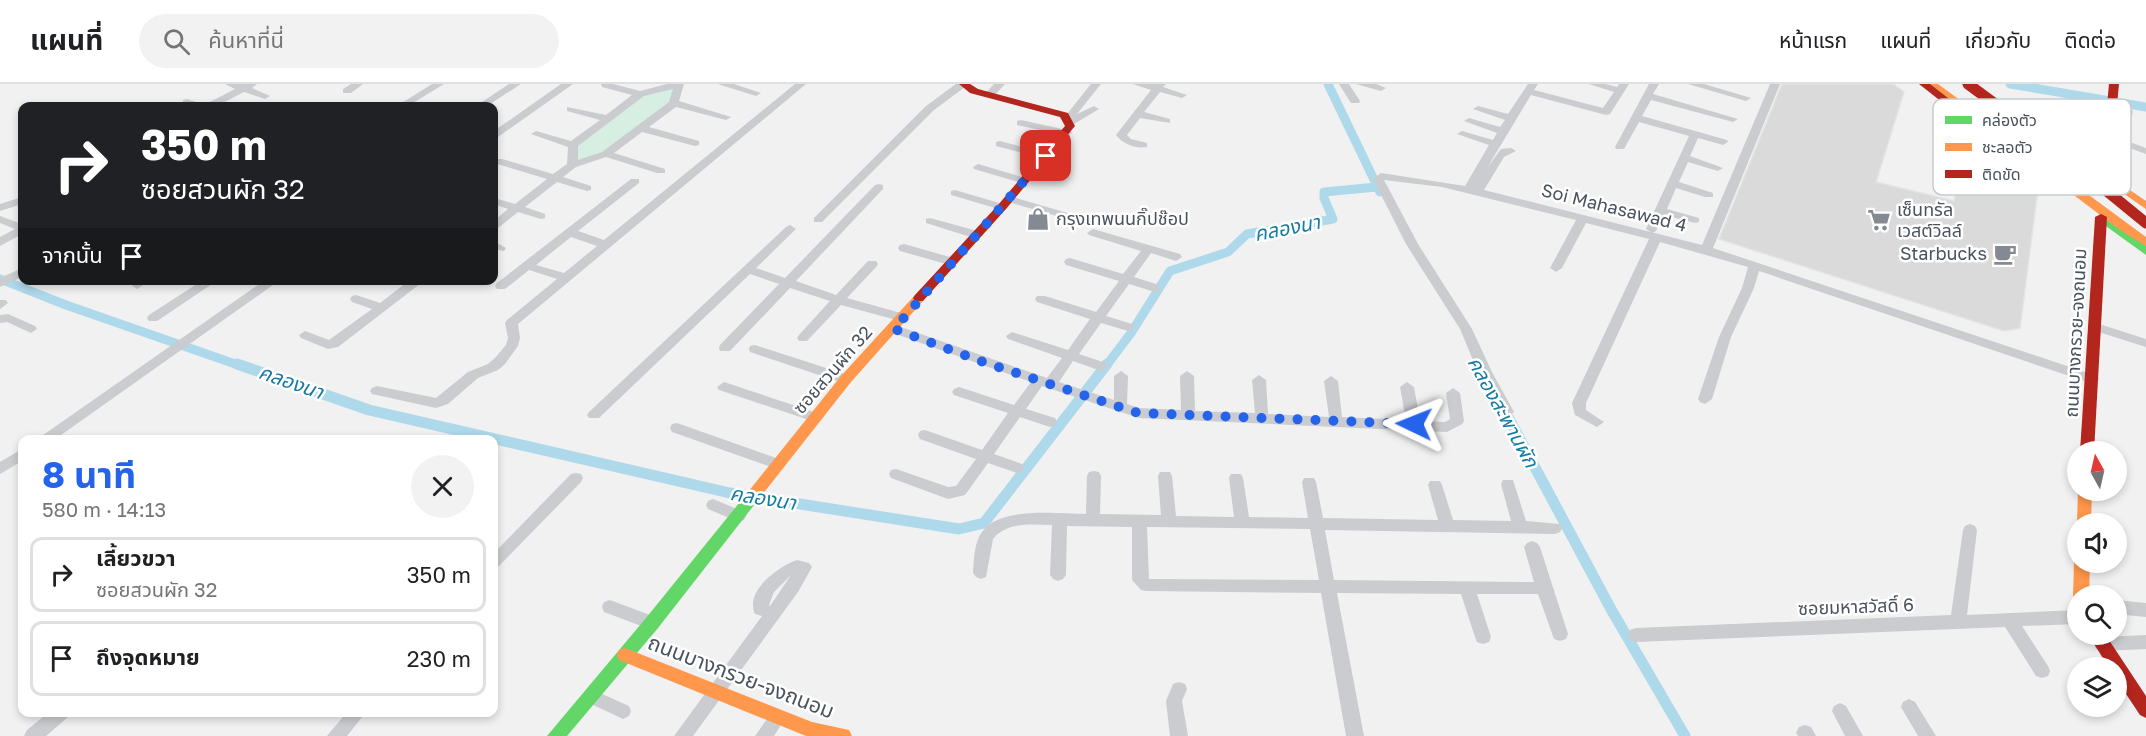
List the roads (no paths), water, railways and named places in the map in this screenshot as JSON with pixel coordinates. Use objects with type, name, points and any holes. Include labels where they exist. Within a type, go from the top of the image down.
[{"type":"street","points":[[230,84],[248,86],[265,96]]},
{"type":"street","points":[[347,91],[358,84]]},
{"type":"street","points":[[409,102],[439,84]]},
{"type":"street","points":[[487,102],[514,84]]},
{"type":"street","points":[[498,132],[568,84]]},
{"type":"street","points":[[498,223],[572,165],[606,154],[674,104],[679,84],[640,94],[573,145]]},
{"type":"street","points":[[723,84],[756,93]]},
{"type":"street","points":[[377,391],[430,404],[443,401],[473,375],[493,367],[512,346],[514,338],[511,323],[801,84]]},
{"type":"street","points":[[818,220],[953,88],[964,84],[974,91],[1057,113],[1068,125]]},
{"type":"street","points":[[988,95],[1000,84]]},
{"type":"street","points":[[1068,125],[1096,84]]},
{"type":"street","points":[[1138,84],[1159,86],[1182,95]]},
{"type":"street","points":[[1344,84],[1355,100]]},
{"type":"street","points":[[1360,84],[1381,88]]},
{"type":"street","points":[[1472,191],[1503,131],[1534,88],[1603,112],[1608,111],[1622,87],[1594,84]]},
{"type":"street","points":[[1620,147],[1654,84]]},
{"type":"street","points":[[1694,84],[1746,98]]},
{"type":"street","points":[[1706,250],[1775,84]]},
{"type":"street","points":[[1923,84],[1943,99]]},
{"type":"street","points":[[1932,84],[1952,99]]},
{"type":"street","points":[[1941,84],[1960,99]]},
{"type":"street","points":[[1960,84],[1982,99]]},
{"type":"street","points":[[1968,84],[1988,99]]},
{"type":"street","points":[[1976,84],[1997,99]]},
{"type":"street","points":[[605,85],[640,94]]},
{"type":"street","points":[[218,102],[248,86]]},
{"type":"street","points":[[1143,145],[1127,141],[1121,135],[1159,86]]},
{"type":"street","points":[[1648,96],[1733,119]]},
{"type":"street","points":[[674,104],[726,117]]},
{"type":"street","points":[[571,109],[608,119]]},
{"type":"street","points":[[1021,123],[1068,125],[1094,109]]},
{"type":"street","points":[[1478,109],[1511,118]]},
{"type":"street","points":[[1138,114],[1166,121]]},
{"type":"street","points":[[1637,118],[1723,142]]},
{"type":"street","points":[[1469,121],[1503,131]]},
{"type":"street","name":"ซอยสวนผัก 32","points":[[556,736],[652,623],[846,380],[1006,203],[1046,156],[1068,125]]},
{"type":"street","points":[[641,128],[695,143]]},
{"type":"street","points":[[536,134],[573,145]]},
{"type":"street","points":[[1462,134],[1496,144]]},
{"type":"street","points":[[1597,422],[1580,412],[1579,403],[1654,233],[1659,210],[1695,134]]},
{"type":"street","points":[[1000,144],[1046,156]]},
{"type":"street","points":[[572,165],[573,145]]},
{"type":"street","points":[[2131,147],[2146,151]]},
{"type":"street","points":[[1472,191],[1500,155],[1504,151],[1511,151]]},
{"type":"street","points":[[606,154],[661,171]]},
{"type":"street","points":[[1684,158],[1718,168]]},
{"type":"street","points":[[498,161],[587,188]]},
{"type":"street","points":[[978,167],[1025,181]]},
{"type":"street","name":"Soi Mahasawad 4","points":[[1507,412],[1485,372],[1466,329],[1417,251],[1378,179],[1381,176],[1472,191],[1582,219],[1654,233],[2092,379]]},
{"type":"street","points":[[501,286],[635,181]]},
{"type":"street","points":[[1671,183],[1709,195]]},
{"type":"street","points":[[725,348],[879,187]]},
{"type":"street","points":[[955,193],[1067,216]]},
{"type":"street","points":[[2070,195],[2101,218],[2145,245]]},
{"type":"street","points":[[2080,195],[2145,245]]},
{"type":"street","points":[[2082,195],[2145,245]]},
{"type":"street","points":[[2109,195],[2146,221]]},
{"type":"street","points":[[2119,195],[2146,221]]},
{"type":"street","points":[[2127,195],[2146,206]]},
{"type":"street","points":[[0,208],[18,196]]},
{"type":"street","points":[[498,202],[541,216]]},
{"type":"street","points":[[1659,210],[1695,220]]},
{"type":"street","name":"ถนนบางกรวย-จงถนอม","points":[[2088,441],[2101,218]]},
{"type":"street","points":[[0,219],[18,227]]},
{"type":"street","points":[[1556,268],[1582,219]]},
{"type":"street","points":[[930,221],[977,235]]},
{"type":"street","points":[[594,415],[790,229]]},
{"type":"street","points":[[0,242],[18,231]]},
{"type":"street","points":[[570,232],[607,245]]},
{"type":"street","points":[[1093,233],[1176,257]]},
{"type":"street","points":[[904,248],[953,262]]},
{"type":"street","points":[[896,474],[954,493],[960,491],[983,456],[1018,412],[1070,356],[1148,249]]},
{"type":"street","points":[[1070,262],[1155,288]]},
{"type":"street","points":[[803,338],[872,264]]},
{"type":"street","points":[[1705,399],[1725,337],[1748,288],[1755,265]]},
{"type":"street","points":[[527,266],[567,278]]},
{"type":"street","points":[[747,269],[839,300],[904,318]]},
{"type":"street","points":[[0,283],[18,274]]},
{"type":"street","points":[[153,318],[204,285]]},
{"type":"street","points":[[50,435],[267,285]]},
{"type":"street","points":[[305,335],[328,345],[333,344],[411,285]]},
{"type":"street","points":[[356,299],[381,308]]},
{"type":"street","points":[[1041,299],[1128,327]]},
{"type":"street","points":[[4,319],[31,329]]},
{"type":"street","points":[[2096,327],[2146,343]]},
{"type":"street","points":[[894,329],[1138,413],[1447,427],[1454,425],[1457,416],[1453,393]]},
{"type":"street","points":[[1012,336],[1101,366]]},
{"type":"street","points":[[755,349],[846,380]]},
{"type":"street","points":[[1120,406],[1121,376]]},
{"type":"street","points":[[1187,376],[1188,415]]},
{"type":"street","points":[[1259,380],[1262,418]]},
{"type":"street","points":[[1331,381],[1336,421]]},
{"type":"street","points":[[724,387],[815,417]]},
{"type":"street","points":[[1407,387],[1414,424]]},
{"type":"street","points":[[959,392],[1050,422]]},
{"type":"street","points":[[677,428],[777,464]]},
{"type":"street","points":[[925,435],[1017,468]]},
{"type":"street","points":[[0,469],[18,457]]},
{"type":"street","points":[[1093,520],[1094,476]]},
{"type":"street","points":[[1165,476],[1169,521]]},
{"type":"street","points":[[498,558],[576,478]]},
{"type":"street","points":[[1236,478],[1242,522]]},
{"type":"street","points":[[1309,482],[1355,736]]},
{"type":"street","points":[[1508,484],[1520,527]]},
{"type":"street","points":[[1436,485],[1447,526]]},
{"type":"street","points":[[713,505],[739,516]]},
{"type":"street","points":[[981,573],[983,542],[987,534],[998,526],[1021,519],[1316,522],[1555,528]]},
{"type":"street","points":[[1058,575],[1060,519]]},
{"type":"street","points":[[1139,521],[1140,579],[1146,585],[1544,588]]},
{"type":"street","points":[[1958,622],[1970,530]]},
{"type":"street","points":[[1532,547],[1560,634]]},
{"type":"street","points":[[1467,587],[1483,637]]},
{"type":"street","points":[[610,607],[652,623]]},
{"type":"street","points":[[2127,609],[2146,610]]},
{"type":"street","points":[[683,736],[773,614]]},
{"type":"street","name":"ซอยมหาสวัสดิ์ 6","points":[[1636,635],[2067,617]]},
{"type":"street","points":[[2009,620],[2042,671]]},
{"type":"street","points":[[2127,641],[2146,642]]},
{"type":"street","points":[[2103,645],[2146,710]]},
{"type":"street","name":"ถนนบางกรวย-จงถนอม","points":[[625,655],[819,734],[843,736]]},
{"type":"street","points":[[1179,689],[1174,700],[1179,736]]},
{"type":"street","points":[[591,696],[623,711]]},
{"type":"street","points":[[1910,707],[1927,736]]},
{"type":"street","points":[[1840,711],[1854,736]]},
{"type":"street","points":[[33,736],[56,717]]},
{"type":"street","points":[[336,736],[353,717]]},
{"type":"street","points":[[764,736],[778,717]]},
{"type":"waterway","name":"คลองสะพานผัก","points":[[1328,84],[1380,192]]},
{"type":"waterway","points":[[2010,84],[2099,99]]},
{"type":"waterway","points":[[2131,104],[2146,107]]},
{"type":"waterway","name":"คลองนา","points":[[1106,366],[1131,333],[1170,271],[1228,252],[1247,234],[1333,219],[1324,198],[1324,192],[1377,187]]},
{"type":"waterway","name":"คลองนา","points":[[0,279],[66,305],[241,366]]},
{"type":"waterway","name":"คลองนา","points":[[237,364],[369,410],[478,435]]},
{"type":"waterway","name":"คลองนา","points":[[498,440],[730,493],[959,529],[984,523],[1107,364]]},
{"type":"waterway","name":"คลองสะพานผัก","points":[[1502,406],[1612,611],[1685,736]]},
{"type":"place","name":"กรุงเทพนนกิ๊ปช๊อป","points":[[1038,219]]},
{"type":"place","name":"เซ็นทรัล เวสต์วิลล์","points":[[1879,220]]},
{"type":"place","name":"Starbucks","points":[[2005,254]]}]
